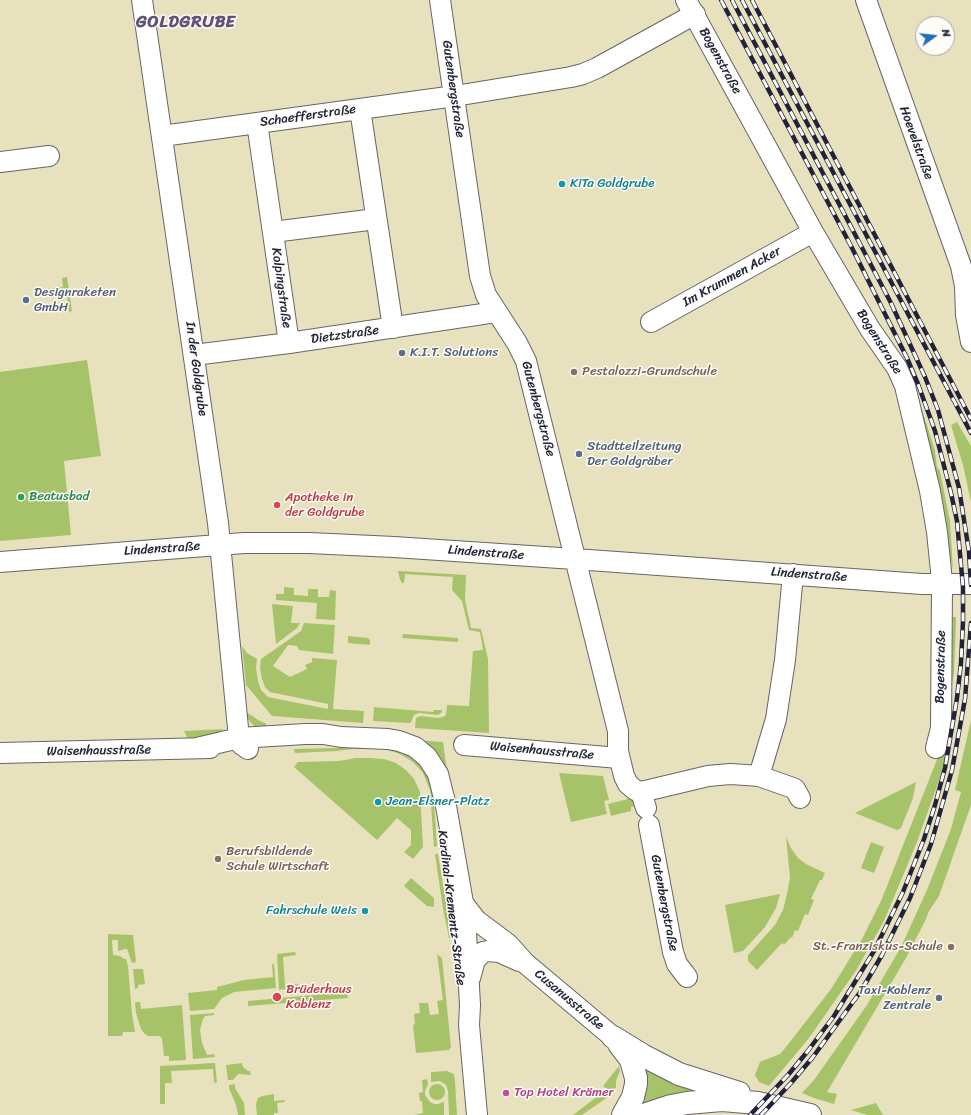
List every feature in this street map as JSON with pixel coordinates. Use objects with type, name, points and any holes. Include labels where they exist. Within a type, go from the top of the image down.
[{"type":"highway","points":[[613,1037],[631,1060],[635,1072],[636,1084],[633,1097],[623,1115]]},
{"type":"highway","points":[[613,1037],[669,1070],[690,1079],[732,1091],[758,1103]]},
{"type":"highway","points":[[644,1115],[671,1106],[701,1101],[732,1100],[758,1103],[810,1115]]},
{"type":"street","name":"In der Goldgrube","points":[[142,0],[221,544],[244,744]]},
{"type":"street","name":"Gutenbergstraße","points":[[440,0],[480,276],[486,296],[517,343],[526,361],[618,731],[619,758],[628,784],[635,790],[645,808],[673,952],[677,964],[687,977]]},
{"type":"street","name":"Hoevelstraße","points":[[866,0],[968,286],[966,315],[971,342]]},
{"type":"street","name":"Schaefferstraße","points":[[162,136],[455,96],[583,74],[597,68],[690,7]]},
{"type":"street","name":"Bogenstraße","points":[[690,7],[813,232],[870,329],[897,368],[905,386],[932,504],[938,539],[942,585],[940,728],[936,748]]},
{"type":"street","points":[[360,109],[393,328]]},
{"type":"street","name":"Kolpingstraße","points":[[257,123],[290,343]]},
{"type":"street","points":[[0,162],[49,156]]},
{"type":"street","name":"Kolpingstraße","points":[[273,232],[376,219]]},
{"type":"street","name":"Im Krummen Acker","points":[[651,322],[813,232]]},
{"type":"street","name":"Dietzstraße","points":[[194,355],[290,343],[496,312]]},
{"type":"street","name":"Lindenstraße","points":[[0,562],[221,544],[309,543],[575,559],[942,585],[971,584]]},
{"type":"street","points":[[759,776],[776,719],[785,660],[793,574]]},
{"type":"street","name":"Waisenhausstraße","points":[[0,752],[197,748],[244,744],[305,734],[388,739],[399,741],[415,747]]},
{"type":"street","name":"Waisenhausstraße","points":[[464,745],[619,758]]},
{"type":"street","name":"Kardinal-Krementz-Straße","points":[[415,747],[427,757],[436,768],[441,789],[441,819],[439,830],[441,850],[458,910]]},
{"type":"street","points":[[645,808],[718,775],[730,774],[759,776],[795,789],[800,798]]},
{"type":"street","name":"Cusanusstraße","points":[[458,910],[476,945]]},
{"type":"street","name":"Cusanusstraße","points":[[458,910],[476,920],[476,945]]},
{"type":"street","name":"Kardinal-Krementz-Straße","points":[[476,945],[480,954],[475,960],[468,984],[470,1005],[469,1025],[477,1115]]},
{"type":"street","name":"Kardinal-Krementz-Straße","points":[[469,1025],[462,1000],[476,945]]},
{"type":"street","name":"Cusanusstraße","points":[[476,945],[513,948],[525,963],[613,1037]]},
{"type":"green space","points":[[67,277],[72,311],[69,312],[66,288],[48,290],[63,287],[62,278]]},
{"type":"green space","points":[[87,360],[101,456],[64,461],[71,535],[0,541],[0,372]]},
{"type":"green space","points":[[916,396],[919,401],[935,451],[937,467],[940,471],[950,521],[953,570],[929,446]]},
{"type":"green space","points":[[957,422],[971,446],[971,502],[963,465],[951,425]]},
{"type":"green space","points":[[398,571],[466,575],[465,600],[471,628],[481,629],[488,659],[489,733],[415,728],[416,718],[420,716],[438,718],[446,715],[447,705],[469,706],[473,651],[483,650],[480,632],[469,630],[462,601],[452,590],[453,577],[405,574],[404,583],[402,583]]},
{"type":"green space","points":[[284,587],[294,588],[294,595],[308,596],[308,589],[318,589],[318,597],[329,597],[330,590],[336,591],[335,620],[316,619],[317,603],[276,600],[276,594],[284,594]]},
{"type":"green space","points":[[272,604],[293,606],[291,623],[300,623],[297,628],[276,644]]},
{"type":"green space","points":[[952,617],[956,617],[956,623],[954,674],[950,695],[949,635],[953,629]]},
{"type":"green space","points":[[304,623],[335,625],[333,654],[299,650],[297,646],[288,645],[273,666],[290,677],[307,669],[305,665],[312,662],[312,658],[337,660],[333,709],[364,711],[363,723],[272,716],[246,685],[242,646],[247,653],[257,659],[256,668],[258,681],[261,690],[268,697],[328,709],[328,704],[270,692],[265,687],[262,679],[260,668],[261,659],[301,631]]},
{"type":"green space","points":[[403,634],[458,638],[458,642],[402,638]]},
{"type":"green space","points":[[348,636],[368,638],[370,640],[370,645],[348,643]]},
{"type":"green space","points":[[374,707],[433,712],[434,710],[442,710],[442,712],[438,715],[419,713],[414,715],[409,723],[373,721]]},
{"type":"green space","points":[[243,710],[265,723],[272,732],[256,728],[245,716]]},
{"type":"green space","points":[[971,720],[971,805],[939,896],[929,911],[906,958],[827,1092],[837,1094],[834,1104],[802,1093],[814,1080],[867,1005],[901,947],[927,890],[951,829],[961,792],[955,790]]},
{"type":"green space","points":[[223,729],[219,734],[189,741],[184,731]]},
{"type":"green space","points":[[948,738],[942,772],[917,842],[884,921],[857,969],[809,1038],[769,1086],[759,1082],[755,1075],[760,1062],[780,1054],[786,1047],[831,989],[862,939],[881,901],[938,757]]},
{"type":"green space","points":[[416,740],[443,742],[447,771]]},
{"type":"green space","points":[[371,745],[402,751],[415,760],[426,771],[433,789],[437,846],[434,847],[430,790],[423,773],[413,762],[400,754],[385,749],[353,749],[295,753],[294,749]]},
{"type":"green space","points":[[356,758],[384,759],[396,763],[406,770],[414,779],[420,792],[423,847],[413,859],[404,852],[411,845],[411,830],[397,818],[377,840],[294,767],[298,762],[339,761]]},
{"type":"green space","points":[[559,773],[603,776],[609,800],[604,801],[607,814],[571,822]]},
{"type":"green space","points":[[916,782],[913,798],[901,828],[897,830],[855,813]]},
{"type":"green space","points":[[633,798],[636,806],[631,807],[631,811],[611,816],[608,804]]},
{"type":"green space","points":[[786,837],[798,858],[806,864],[825,873],[811,899],[814,900],[808,915],[805,914],[798,931],[795,930],[792,938],[791,937],[784,945],[782,943],[757,970],[748,961],[748,955],[775,925],[783,910],[787,894],[790,878]]},
{"type":"green space","points":[[871,842],[884,847],[874,873],[861,868]]},
{"type":"green space","points":[[435,854],[438,854],[452,938],[449,938],[443,909]]},
{"type":"green space","points":[[411,878],[434,898],[434,907],[427,906],[404,886]]},
{"type":"green space","points":[[780,894],[776,908],[765,927],[743,951],[734,953],[725,905]]},
{"type":"green space","points":[[108,934],[133,935],[136,962],[132,963],[127,949],[118,951],[118,940],[112,940],[113,955],[126,959],[128,966],[135,1032],[123,1032],[122,1036],[108,1036]]},
{"type":"green space","points":[[295,952],[296,955],[283,957],[285,985],[298,984],[299,987],[279,990],[277,954]]},
{"type":"green space","points":[[437,954],[442,958],[451,1047],[449,1050],[416,1053],[413,1025],[415,1024],[414,1014],[420,1013],[419,1003],[428,1003],[430,1015],[439,1014],[437,1001],[443,1000]]},
{"type":"green space","points":[[272,964],[274,964],[276,988],[234,992],[222,998],[214,1009],[190,1011],[188,993],[217,990],[217,987],[244,980],[273,977]]},
{"type":"green space","points":[[133,969],[143,969],[145,984],[138,985],[138,988],[135,989]]},
{"type":"green space","points":[[347,992],[348,998],[248,1006],[248,1001]]},
{"type":"green space","points":[[135,1002],[140,1002],[141,1009],[182,1005],[186,1060],[169,1061],[169,1056],[164,1056],[162,1038],[159,1036],[148,1036],[141,1029],[136,1013]]},
{"type":"green space","points":[[214,1013],[214,1015],[205,1016],[200,1030],[202,1043],[207,1055],[214,1054],[215,1057],[193,1059],[190,1015]]},
{"type":"green space","points":[[215,1063],[217,1082],[214,1083],[213,1069],[171,1071],[172,1083],[165,1083],[165,1104],[160,1104],[160,1066]]},
{"type":"green space","points":[[242,1063],[243,1067],[250,1071],[251,1075],[238,1074],[233,1080],[228,1080],[226,1065]]},
{"type":"green space","points":[[619,1066],[620,1071],[616,1081],[616,1087],[612,1094],[582,1115],[573,1115],[607,1089],[603,1086]]},
{"type":"green space","points":[[639,1066],[712,1091],[633,1112]]},
{"type":"green space","points":[[447,1071],[454,1074],[457,1115],[449,1115],[448,1091],[446,1085],[440,1081],[431,1082],[431,1072]]},
{"type":"green space","points":[[427,1079],[428,1084],[425,1095],[430,1102],[434,1104],[444,1102],[444,1115],[415,1115],[423,1113],[422,1101],[420,1101],[419,1093],[423,1092],[422,1080]]},
{"type":"green space","points":[[235,1084],[235,1088],[244,1103],[245,1115],[238,1115],[236,1105],[229,1088],[229,1085]]},
{"type":"green space","points":[[437,1084],[443,1086],[445,1092],[443,1098],[437,1100],[431,1098],[429,1092],[431,1086]]},
{"type":"green space","points":[[274,1094],[274,1101],[284,1100],[285,1102],[277,1103],[278,1113],[274,1113],[274,1115],[257,1115],[256,1104],[258,1098]]},
{"type":"green space","points":[[876,1103],[883,1115],[867,1115],[851,1110]]},
{"type":"railway","points":[[721,0],[851,246],[907,358],[918,384],[935,431],[951,493],[957,521],[963,587],[961,663],[957,698],[945,768],[924,839],[903,892],[874,951],[834,1016],[788,1075],[750,1115]]},
{"type":"railway","points":[[732,0],[891,303],[925,377],[938,410],[959,488],[969,552],[971,585]]},
{"type":"railway","points":[[742,0],[971,433]]},
{"type":"railway","points":[[752,0],[971,419]]},
{"type":"railway","points":[[761,1115],[813,1057],[861,991],[882,955],[910,898],[931,844],[952,770],[965,699],[971,623]]},
{"type":"place","name":"KiTa Goldgrube","points":[[562,184]]},
{"type":"place","name":"Designraketen GmbH","points":[[26,300]]},
{"type":"place","name":"K.I.T. Solutions","points":[[402,353]]},
{"type":"place","name":"Pestalozzi-Grundschule","points":[[574,372]]},
{"type":"place","name":"Stadtteilzeitung Der Goldgräber","points":[[579,454]]},
{"type":"place","name":"Beatusbad","points":[[21,497]]},
{"type":"place","name":"Apotheke in der Goldgrube","points":[[277,505]]},
{"type":"place","name":"Jean-Elsner-Platz","points":[[378,802]]},
{"type":"place","name":"Berufsbildende Schule Wirtschaft","points":[[218,859]]},
{"type":"place","name":"Fahrschule Weis","points":[[365,911]]},
{"type":"place","name":"St.-Franziskus-Schule","points":[[951,947]]},
{"type":"place","name":"Brüderhaus Koblenz","points":[[277,997]]},
{"type":"place","name":"Taxi-Koblenz Zentrale","points":[[939,998]]},
{"type":"place","name":"Top Hotel Krämer","points":[[506,1093]]},
{"type":"district","name":"GOLDGRUBE","points":[[186,23]]}]
